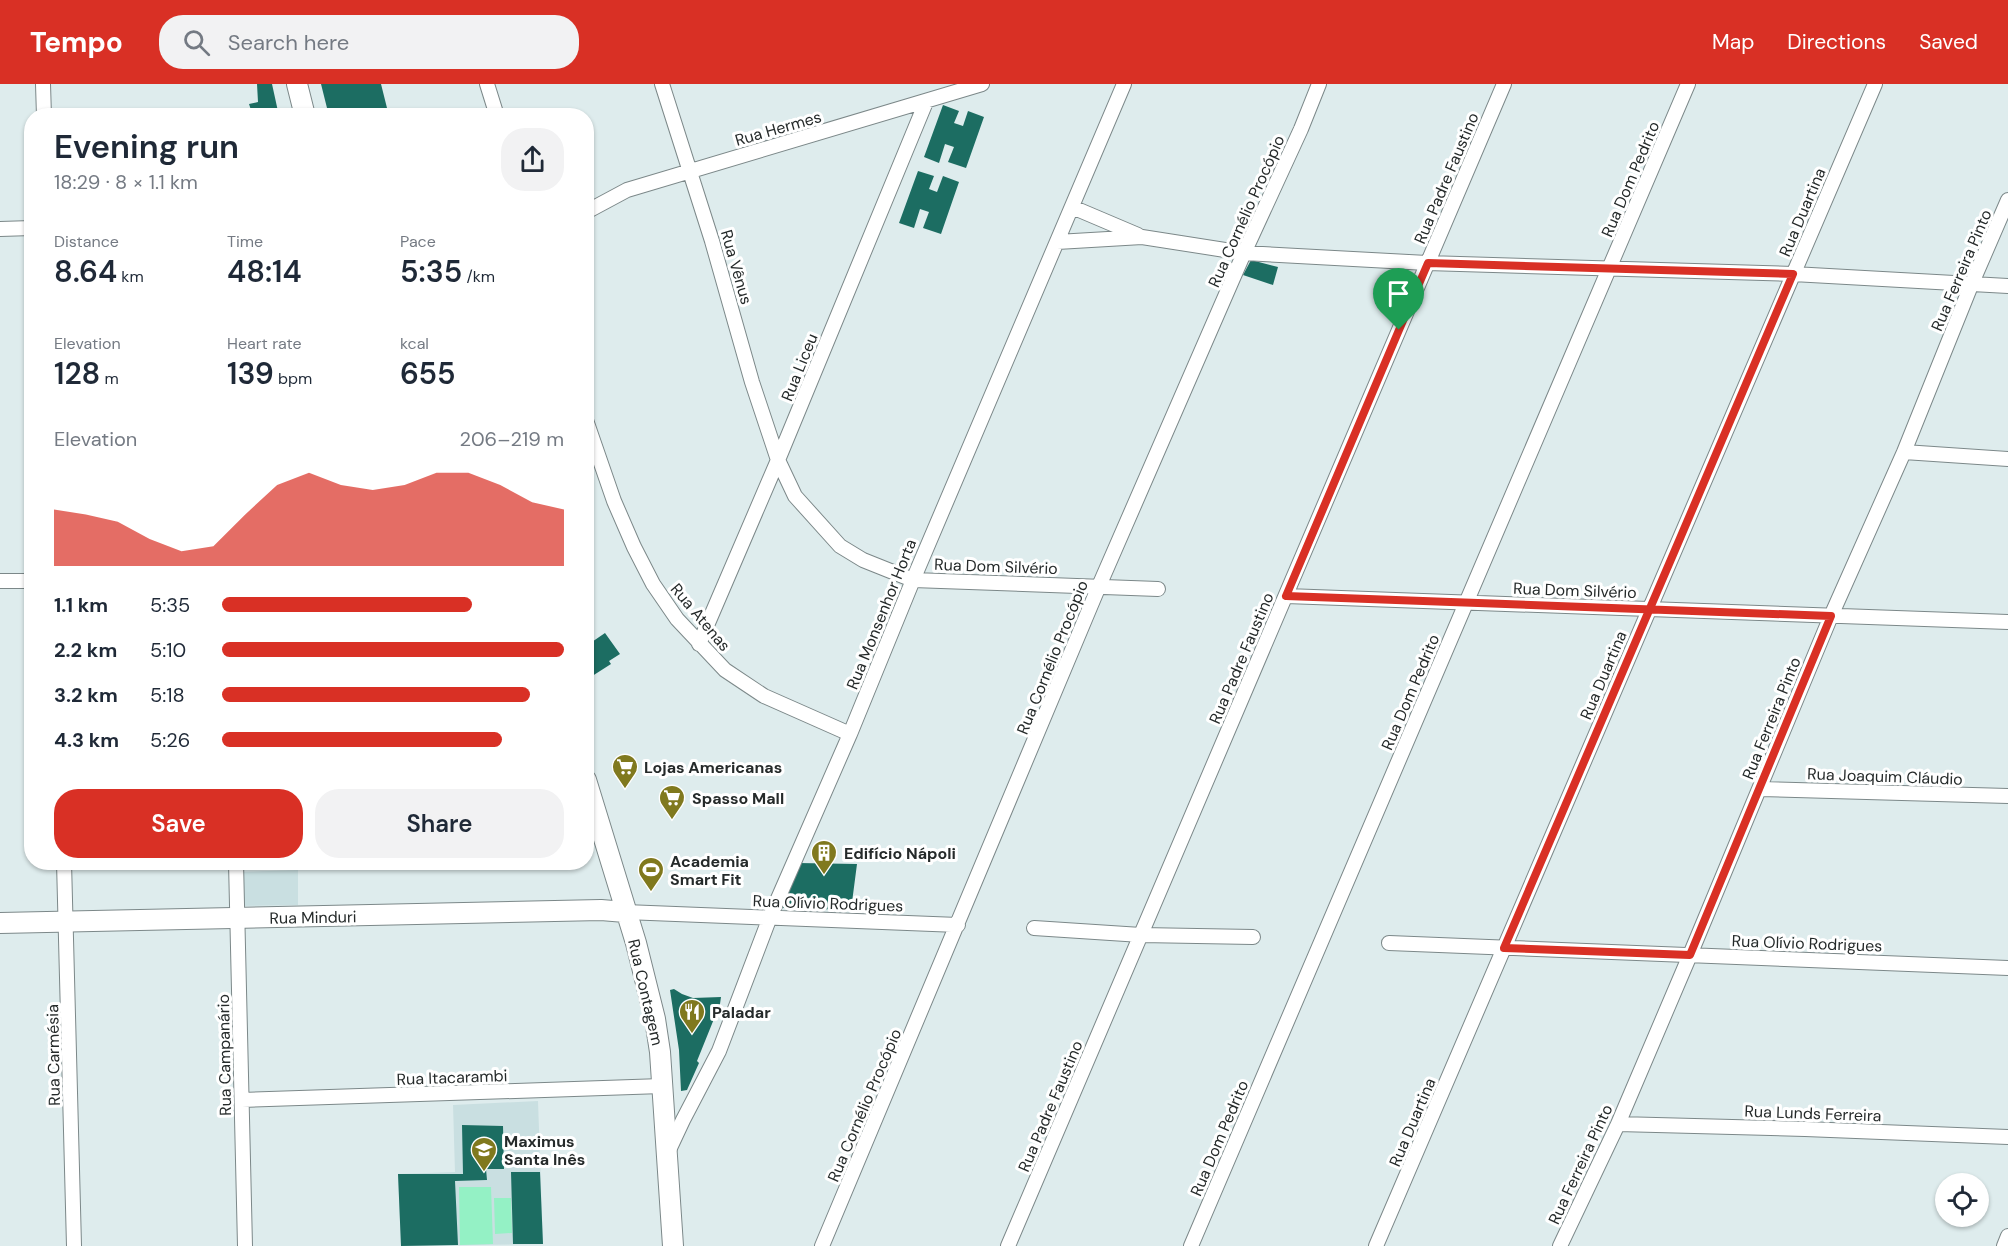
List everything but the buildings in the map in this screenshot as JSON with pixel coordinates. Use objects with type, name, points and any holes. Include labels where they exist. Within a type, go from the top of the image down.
[{"type":"street","points":[[42,84],[44,108]]},
{"type":"street","points":[[297,84],[303,108]]},
{"type":"street","points":[[487,84],[494,108]]},
{"type":"street","name":"Rua Vênus","points":[[662,84],[691,171],[752,382],[778,460]]},
{"type":"street","name":"Rua Hermes","points":[[594,208],[627,190],[982,84]]},
{"type":"street","name":"Rua Monsenhor Horta","points":[[667,1155],[719,1051],[770,917],[850,734],[1124,84]]},
{"type":"street","name":"Rua Cornélio Procópio","points":[[822,1246],[1099,586],[1319,84]]},
{"type":"street","name":"Rua Padre Faustino","points":[[1008,1246],[1504,84]]},
{"type":"street","name":"Rua Dom Pedrito","points":[[1191,1246],[1688,84]]},
{"type":"street","name":"Rua Duartina","points":[[1376,1246],[1875,84]]},
{"type":"street","name":"Rua Liceu","points":[[699,644],[926,102]]},
{"type":"street","name":"Rua Ferreira Pinto","points":[[1560,1246],[1618,1124],[1761,789],[1831,616],[1904,452],[2008,200]]},
{"type":"street","points":[[1072,207],[1142,237]]},
{"type":"street","points":[[0,229],[24,228]]},
{"type":"street","points":[[1057,242],[1142,237],[1244,253],[1428,263],[1793,274],[2008,286]]},
{"type":"street","name":"Rua Atenas","points":[[594,441],[614,501],[653,584],[677,619],[725,670],[764,696],[850,734]]},
{"type":"street","points":[[1904,452],[2008,459]]},
{"type":"street","name":"Rua Dom Silvério","points":[[778,460],[795,496],[840,546],[863,560],[913,580],[1158,589]]},
{"type":"street","points":[[0,581],[24,581]]},
{"type":"street","name":"Rua Dom Silvério","points":[[1286,596],[2008,622]]},
{"type":"street","name":"Rua Joaquim Cláudio","points":[[1761,789],[2008,796]]},
{"type":"street","name":"Rua Contagem","points":[[594,803],[636,943],[655,1019],[673,1246]]},
{"type":"street","name":"Rua Carmésia","points":[[64,870],[74,1246]]},
{"type":"street","name":"Rua Campanário","points":[[236,870],[245,1246]]},
{"type":"street","name":"Rua Minduri","points":[[0,923],[601,909],[625,912]]},
{"type":"street","name":"Rua Olívio Rodrigues","points":[[625,912],[958,925]]},
{"type":"street","points":[[1034,928],[1253,937]]},
{"type":"street","name":"Rua Olívio Rodrigues","points":[[1389,943],[2008,968]]},
{"type":"street","name":"Rua Itacarambi","points":[[242,1100],[662,1086]]},
{"type":"street","name":"Rua Lunds Ferreira","points":[[1618,1124],[2008,1137]]},
{"type":"street","points":[[2004,1246],[2008,1236]]},
{"type":"shaded area","points":[[298,870],[298,905],[237,906],[239,872]]},
{"type":"shaded area","name":"Maximus Santa Inês","points":[[538,1101],[543,1244],[401,1246],[398,1174],[455,1172],[453,1105]]},
{"type":"green space","points":[[459,1187],[491,1187],[493,1244],[460,1245]]},
{"type":"green space","points":[[494,1198],[511,1198],[512,1233],[495,1234]]},
{"type":"place","name":"Lojas Americanas","points":[[625,790]]},
{"type":"place","name":"Spasso Mall","points":[[672,821]]},
{"type":"place","name":"Edifício Nápoli","points":[[824,876]]},
{"type":"place","name":"Academia Smart Fit","points":[[651,893]]},
{"type":"place","name":"Paladar","points":[[692,1035]]},
{"type":"place","name":"Maximus Santa Inês","points":[[484,1173]]},
{"type":"route","points":[[1399,330],[1286,596],[1650,609],[1831,616],[1761,789],[1690,955],[1504,948],[1650,609],[1679,542],[1793,274],[1428,263],[1399,330]]}]
